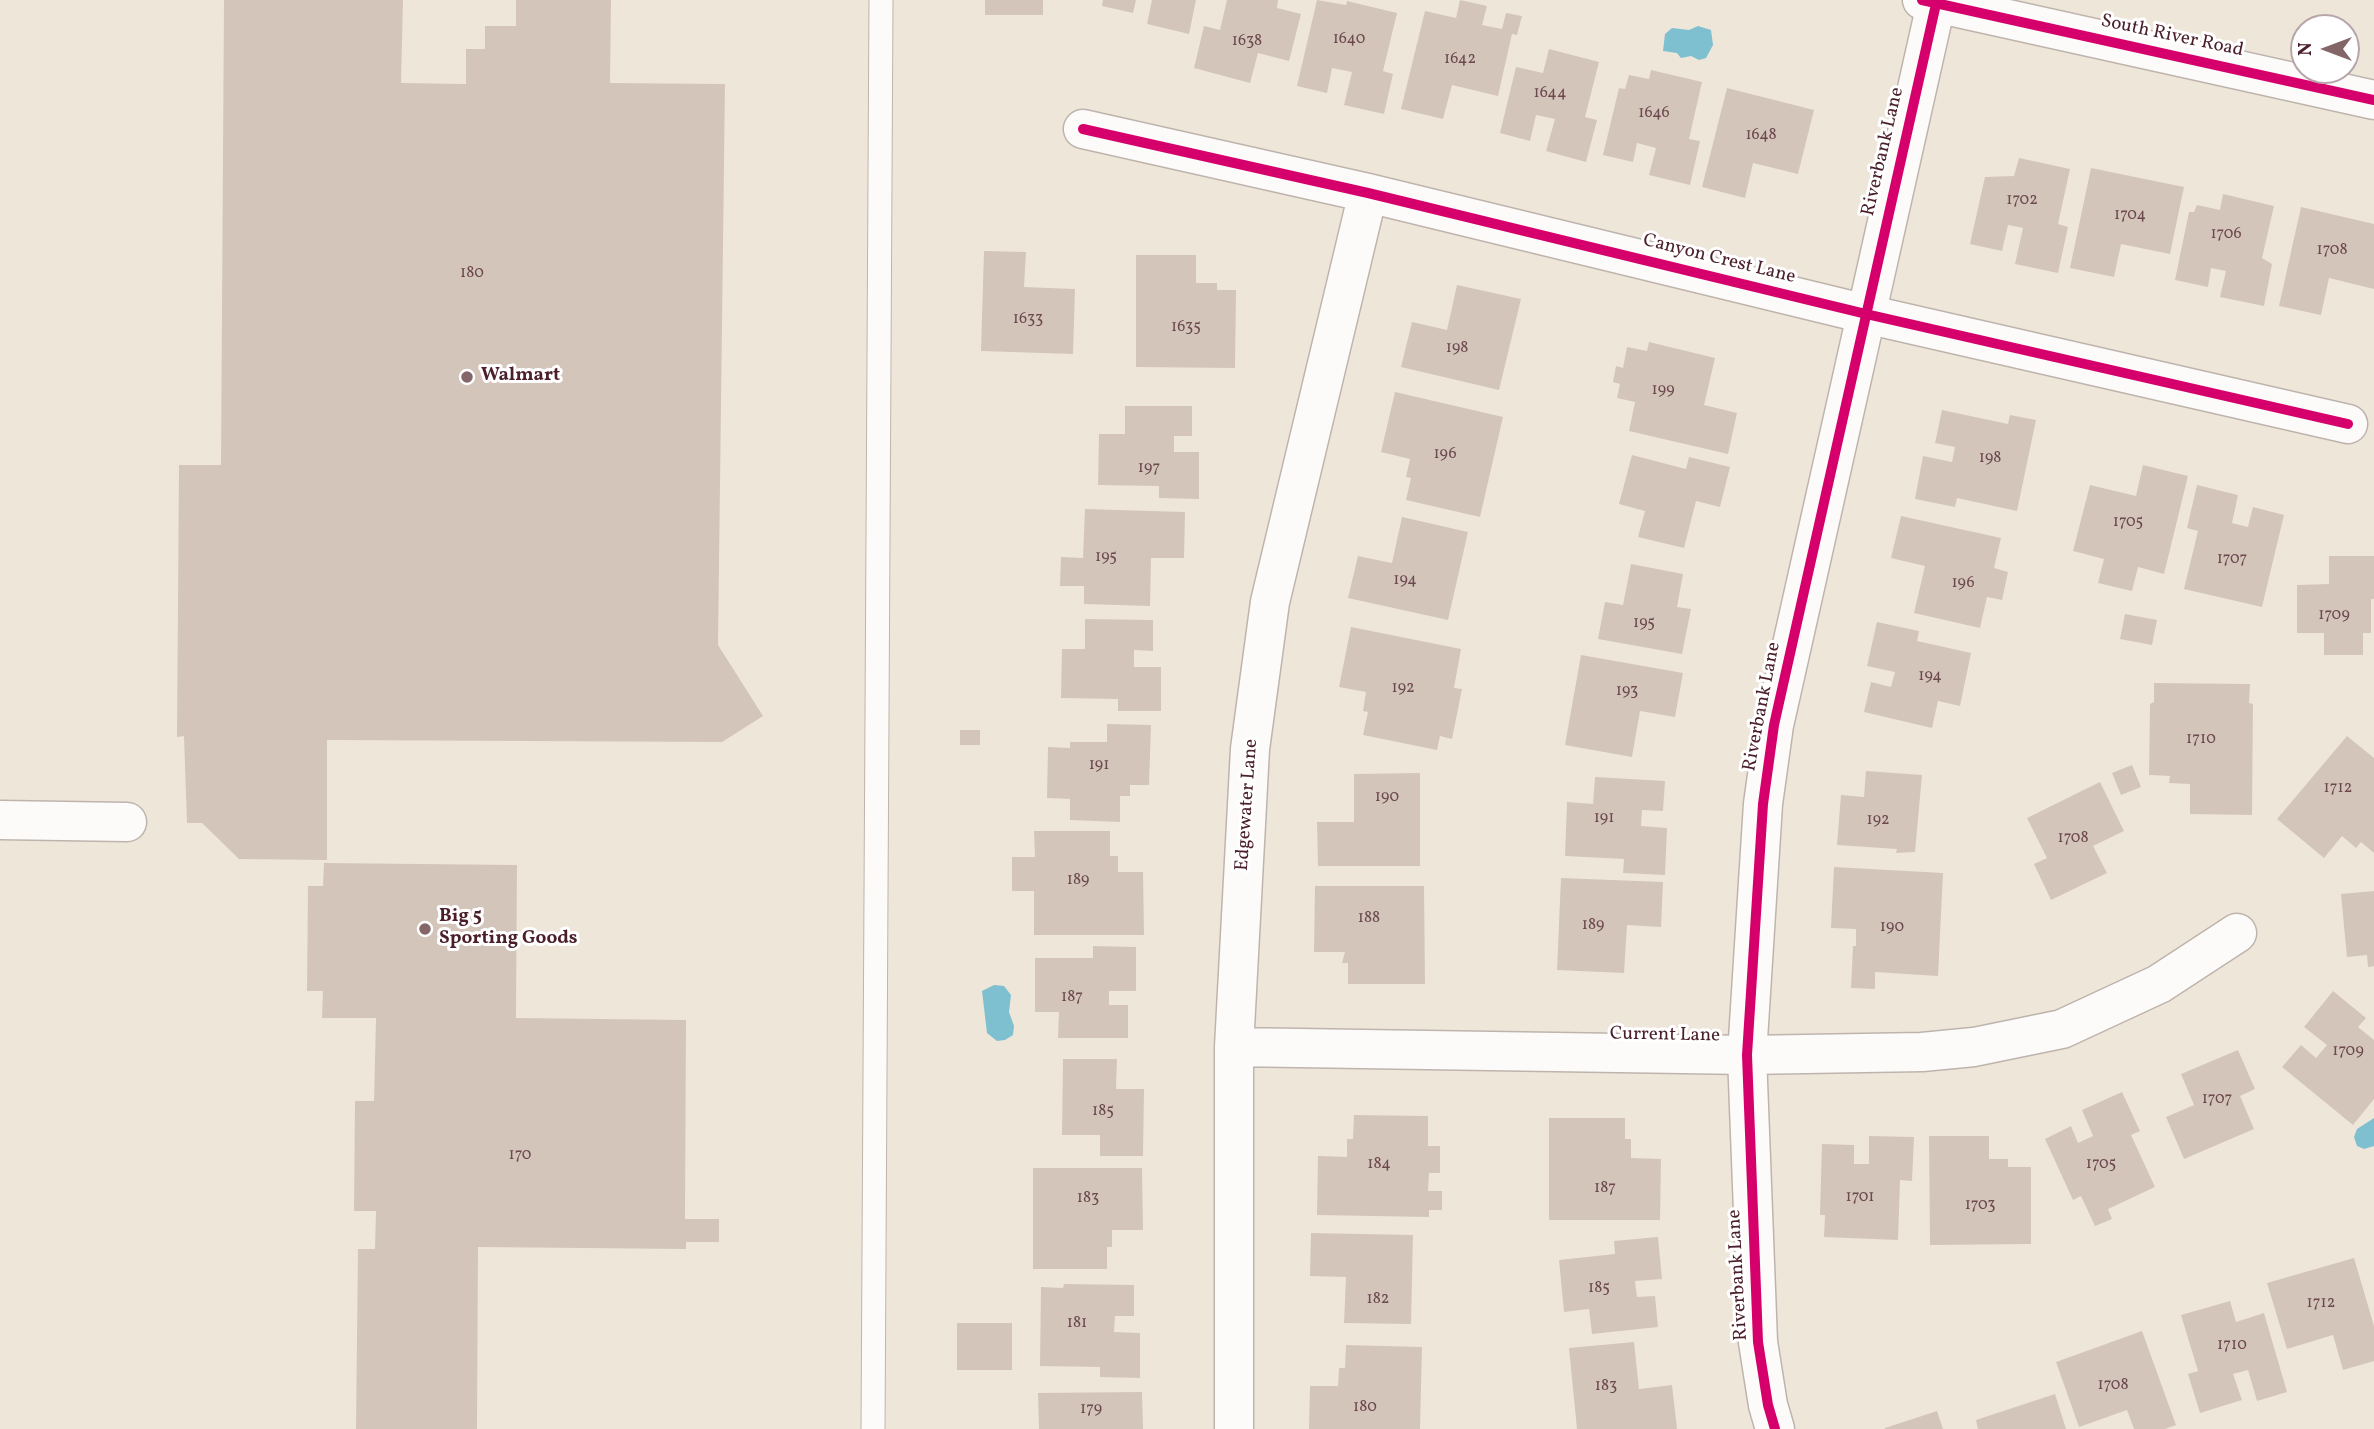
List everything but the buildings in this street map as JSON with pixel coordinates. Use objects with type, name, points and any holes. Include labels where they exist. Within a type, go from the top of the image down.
[{"type":"street","name":"South River Road","points":[[1929,2],[2374,100]]},
{"type":"street","name":"Riverbank Lane","points":[[1776,1429],[1768,1405],[1758,1342],[1746,1055],[1763,804],[1774,725],[1866,314],[1929,2]]},
{"type":"street","name":"Canyon Crest Lane","points":[[1083,129],[1368,193],[1866,314],[2348,424]]},
{"type":"street","name":"Edgewater Lane","points":[[1234,1429],[1234,1048],[1250,749],[1270,602],[1368,193]]},
{"type":"street","points":[[0,820],[127,822]]},
{"type":"street","name":"Current Lane","points":[[1234,1048],[1746,1055],[1922,1052],[1974,1047],[2062,1029],[2159,984],[2237,933]]},
{"type":"lane","points":[[873,1429],[881,0]]},
{"type":"water","points":[[1698,26],[1711,30],[1713,45],[1706,58],[1681,58],[1677,53],[1663,51],[1665,34],[1672,28],[1689,30]]},
{"type":"water","points":[[994,985],[1004,986],[1011,995],[1009,1012],[1014,1026],[1013,1035],[1005,1040],[997,1041],[987,1033],[982,991]]},
{"type":"water","points":[[2374,1118],[2374,1146],[2364,1149],[2357,1146],[2354,1137],[2357,1129]]},
{"type":"cycle path","points":[[1922,0],[2374,100]]},
{"type":"cycle path","points":[[1775,1429],[1768,1405],[1758,1342],[1747,1055],[1763,804],[1774,725],[1936,4]]},
{"type":"cycle path","points":[[1083,129],[1368,193],[1866,314],[2348,424]]},
{"type":"place","name":"Walmart","points":[[467,377]]},
{"type":"place","name":"Big 5 Sporting Goods","points":[[425,929]]}]
